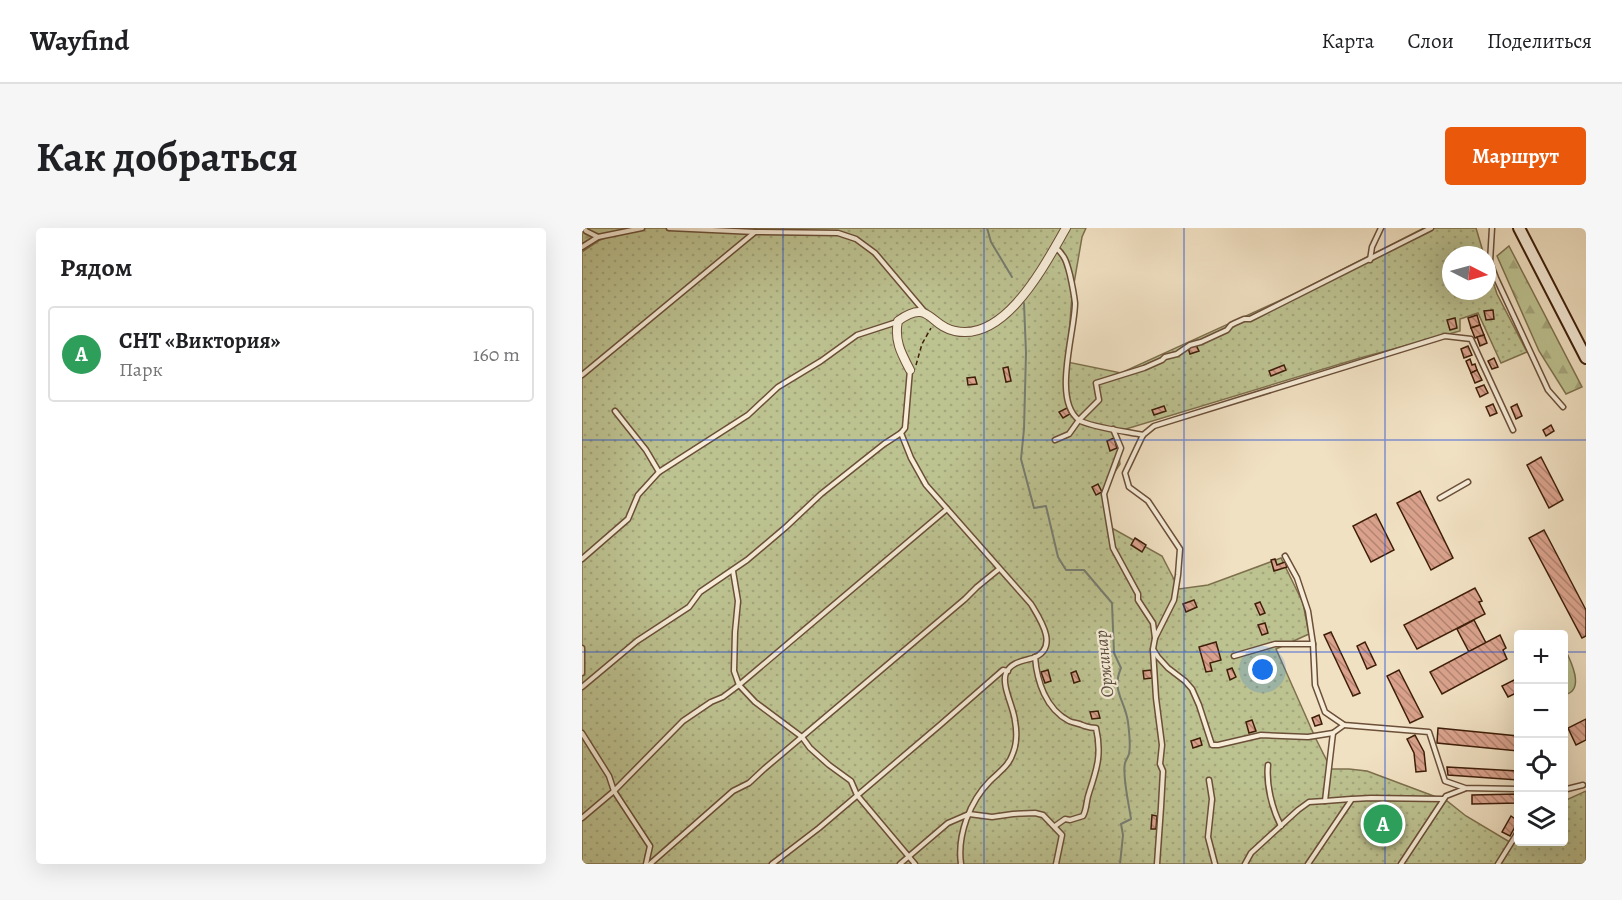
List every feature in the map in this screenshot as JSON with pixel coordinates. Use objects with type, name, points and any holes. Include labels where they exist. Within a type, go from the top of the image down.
[{"type":"main road","points":[[1519,228],[1586,358]]},
{"type":"street","points":[[912,370],[899,350],[896,333],[898,321],[908,314],[917,312],[927,314],[954,331],[966,332],[993,325],[1033,283],[1066,228]]},
{"type":"lane","points":[[584,228],[598,237]]},
{"type":"lane","points":[[582,248],[598,237],[642,228]]},
{"type":"lane","points":[[669,228],[838,233],[856,239],[875,253],[927,314]]},
{"type":"lane","points":[[1370,260],[1372,247],[1381,228]]},
{"type":"lane","points":[[1055,440],[1069,434],[1099,400],[1096,383],[1144,368],[1165,357],[1177,354],[1190,345],[1218,335],[1240,320],[1250,319],[1431,228]]},
{"type":"lane","points":[[1492,228],[1490,262],[1496,278],[1548,390],[1563,407]]},
{"type":"lane","points":[[582,375],[755,232]]},
{"type":"lane","points":[[1055,247],[1063,253],[1075,303],[1065,391],[1069,406],[1079,420],[1143,435]]},
{"type":"lane","points":[[582,559],[628,519],[638,495],[659,472],[748,415],[778,387],[821,361],[857,335],[898,321]]},
{"type":"lane","points":[[1157,864],[1162,735],[1156,698],[1153,649],[1155,639],[1174,600],[1180,549],[1148,501],[1129,487],[1125,473],[1143,435],[1154,426],[1445,336],[1471,339],[1514,430]]},
{"type":"lane","points":[[582,687],[637,641],[689,607],[700,592],[733,571],[821,494],[901,433],[905,428],[912,370]]},
{"type":"lane","points":[[615,411],[646,450],[659,472]]},
{"type":"lane","points":[[1113,429],[1121,448],[1104,494],[1113,548],[1138,594],[1138,600],[1153,623],[1155,639]]},
{"type":"lane","points":[[901,433],[911,458],[926,485],[1030,604],[1045,626],[1047,642],[1043,651],[1035,657],[1010,667],[1005,675],[1006,688],[1015,720],[1014,752],[1009,764],[981,792],[969,814],[960,838],[961,864]]},
{"type":"lane","points":[[1440,498],[1468,482]]},
{"type":"lane","points":[[582,818],[614,791],[683,721],[739,685],[947,509]]},
{"type":"lane","points":[[1285,556],[1297,578],[1308,611],[1313,644],[1315,685],[1325,712],[1344,725],[1429,732],[1445,781],[1465,788],[1514,789]]},
{"type":"lane","points":[[648,864],[733,791],[749,783],[999,569]]},
{"type":"lane","points":[[733,571],[738,601],[734,671],[739,685],[755,702],[802,737],[810,748],[829,765],[852,781],[857,795],[915,864]]},
{"type":"lane","points":[[1234,656],[1275,644],[1313,644]]},
{"type":"lane","points":[[582,648],[582,673]]},
{"type":"lane","points":[[1153,649],[1163,662],[1192,689],[1212,745],[1261,735],[1308,737],[1333,734],[1344,725]]},
{"type":"lane","points":[[1035,657],[1036,673],[1048,703],[1054,711],[1071,722],[1087,728],[1096,728],[1100,750],[1098,769],[1083,816],[1070,820],[1065,819],[1055,826]]},
{"type":"lane","points":[[772,864],[819,828],[1003,670],[1008,671]]},
{"type":"lane","points":[[582,733],[609,776],[614,791],[650,846],[648,864]]},
{"type":"lane","points":[[1325,801],[1333,734]]},
{"type":"lane","points":[[1268,765],[1270,800],[1281,826]]},
{"type":"lane","points":[[1209,780],[1212,799],[1208,837],[1215,864]]},
{"type":"lane","points":[[1568,789],[1583,785]]},
{"type":"lane","points":[[1401,864],[1443,799],[1465,788]]},
{"type":"lane","points":[[1245,864],[1251,853],[1309,802],[1352,799],[1443,799]]},
{"type":"lane","points":[[1308,864],[1352,799]]},
{"type":"lane","points":[[900,864],[948,823],[969,814],[992,817],[1035,813],[1043,815],[1062,835],[1056,864]]},
{"type":"lane","points":[[1498,864],[1514,838]]},
{"type":"path","points":[[912,370],[930,328],[939,323]]},
{"type":"green space","points":[[582,228],[630,228],[600,240],[582,252]]},
{"type":"green space","points":[[630,228],[1086,228],[1082,237],[1072,295],[1067,362],[1121,373],[1294,294],[1424,228],[1476,228],[1481,246],[1442,246],[1442,300],[1496,300],[1496,291],[1527,352],[1501,363],[1478,313],[1460,319],[1460,331],[1360,358],[1116,432],[1120,464],[1105,487],[1110,527],[1162,556],[1179,589],[1208,585],[1281,558],[1303,603],[1309,634],[1276,649],[1331,769],[1367,771],[1447,801],[1466,816],[1514,843],[1514,846],[1568,846],[1568,799],[1586,791],[1586,864],[582,864],[582,252],[600,240]]},
{"type":"green space","points":[[1509,246],[1582,387],[1566,394],[1539,351],[1497,256]]},
{"type":"green space","points":[[1568,656],[1576,682],[1568,693]]},
{"type":"building","points":[[1493,310],[1494,319],[1486,320],[1484,311]]},
{"type":"building","points":[[1477,315],[1480,325],[1471,328],[1468,318]]},
{"type":"building","points":[[1455,318],[1457,328],[1450,330],[1447,320]]},
{"type":"building","points":[[1480,325],[1484,335],[1475,338],[1471,328]]},
{"type":"building","points":[[1484,335],[1487,343],[1480,346],[1477,337]]},
{"type":"building","points":[[1196,345],[1199,351],[1190,354],[1188,348]]},
{"type":"building","points":[[1468,346],[1472,355],[1464,358],[1461,349]]},
{"type":"building","points":[[1494,358],[1498,367],[1492,369],[1488,361]]},
{"type":"building","points":[[1470,359],[1477,370],[1471,373],[1466,361]]},
{"type":"building","points":[[1284,365],[1286,370],[1271,376],[1269,371]]},
{"type":"building","points":[[1008,367],[1011,381],[1006,382],[1003,368]]},
{"type":"building","points":[[1477,370],[1482,380],[1475,383],[1471,373]]},
{"type":"building","points":[[975,377],[977,384],[968,385],[967,378]]},
{"type":"building","points":[[1484,385],[1488,393],[1480,397],[1476,388]]},
{"type":"building","points":[[1493,404],[1497,413],[1490,416],[1486,407]]},
{"type":"building","points":[[1517,404],[1522,416],[1516,419],[1511,407]]},
{"type":"building","points":[[1164,406],[1166,411],[1154,415],[1152,410]]},
{"type":"building","points":[[1067,408],[1070,414],[1063,418],[1059,412]]},
{"type":"building","points":[[1551,425],[1554,431],[1546,436],[1543,430]]},
{"type":"building","points":[[1114,438],[1117,448],[1110,451],[1107,441]]},
{"type":"building","points":[[1541,457],[1563,500],[1549,508],[1527,465]]},
{"type":"building","points":[[1098,484],[1102,492],[1096,495],[1092,487]]},
{"type":"building","points":[[1420,491],[1453,558],[1431,570],[1397,503]]},
{"type":"building","points":[[1376,514],[1394,550],[1371,562],[1353,526]]},
{"type":"building","points":[[1544,530],[1586,610],[1586,636],[1582,638],[1529,538]]},
{"type":"building","points":[[1135,538],[1146,545],[1142,552],[1131,545]]},
{"type":"building","points":[[1275,559],[1277,565],[1285,562],[1287,567],[1274,571],[1271,560]]},
{"type":"building","points":[[1475,588],[1482,601],[1479,602],[1485,614],[1417,649],[1404,625]]},
{"type":"building","points":[[1194,600],[1197,607],[1186,612],[1183,604]]},
{"type":"building","points":[[1260,602],[1265,613],[1260,615],[1255,604]]},
{"type":"building","points":[[1474,620],[1486,643],[1469,652],[1457,629]]},
{"type":"building","points":[[1265,623],[1268,633],[1262,635],[1258,625]]},
{"type":"building","points":[[1331,632],[1360,693],[1353,696],[1324,635]]},
{"type":"building","points":[[1500,635],[1506,648],[1503,650],[1507,659],[1442,694],[1430,672]]},
{"type":"building","points":[[1216,642],[1221,660],[1210,663],[1212,671],[1206,672],[1199,647]]},
{"type":"building","points":[[1365,642],[1376,665],[1367,669],[1357,646]]},
{"type":"building","points":[[1232,668],[1236,677],[1230,680],[1227,670]]},
{"type":"building","points":[[1048,670],[1051,681],[1045,683],[1041,672]]},
{"type":"building","points":[[1151,670],[1152,678],[1144,679],[1143,671]]},
{"type":"building","points":[[1399,670],[1423,717],[1410,723],[1387,676]]},
{"type":"building","points":[[1076,671],[1080,681],[1074,683],[1071,673]]},
{"type":"building","points":[[1514,680],[1514,694],[1508,697],[1502,686]]},
{"type":"building","points":[[1098,711],[1100,718],[1092,719],[1090,712]]},
{"type":"building","points":[[1319,715],[1322,724],[1315,726],[1312,718]]},
{"type":"building","points":[[1586,719],[1586,740],[1576,745],[1568,728]]},
{"type":"building","points":[[1252,720],[1256,731],[1249,733],[1246,722]]},
{"type":"building","points":[[1438,728],[1514,736],[1514,751],[1437,743]]},
{"type":"building","points":[[1415,735],[1424,752],[1426,771],[1416,772],[1414,753],[1407,739]]},
{"type":"building","points":[[1200,738],[1202,745],[1193,748],[1191,741]]},
{"type":"building","points":[[1447,767],[1514,771],[1514,780],[1448,775]]},
{"type":"building","points":[[1514,794],[1514,803],[1472,804],[1472,795]]},
{"type":"building","points":[[1152,815],[1157,816],[1156,829],[1151,829]]},
{"type":"building","points":[[1511,816],[1514,818],[1514,828],[1510,836],[1502,832]]},
{"type":"waterway","points":[[987,228],[991,242],[1012,277]]},
{"type":"waterway","name":"Оржинар","points":[[1024,303],[1026,353],[1021,459],[1034,508],[1046,506],[1058,557],[1066,570],[1084,570],[1112,603],[1114,653],[1121,668],[1117,683],[1128,722],[1130,742],[1124,775],[1131,819],[1121,824],[1123,835],[1120,864]]},
{"type":"place","name":"СНТ «Виктория»","points":[[1383,824]]}]
